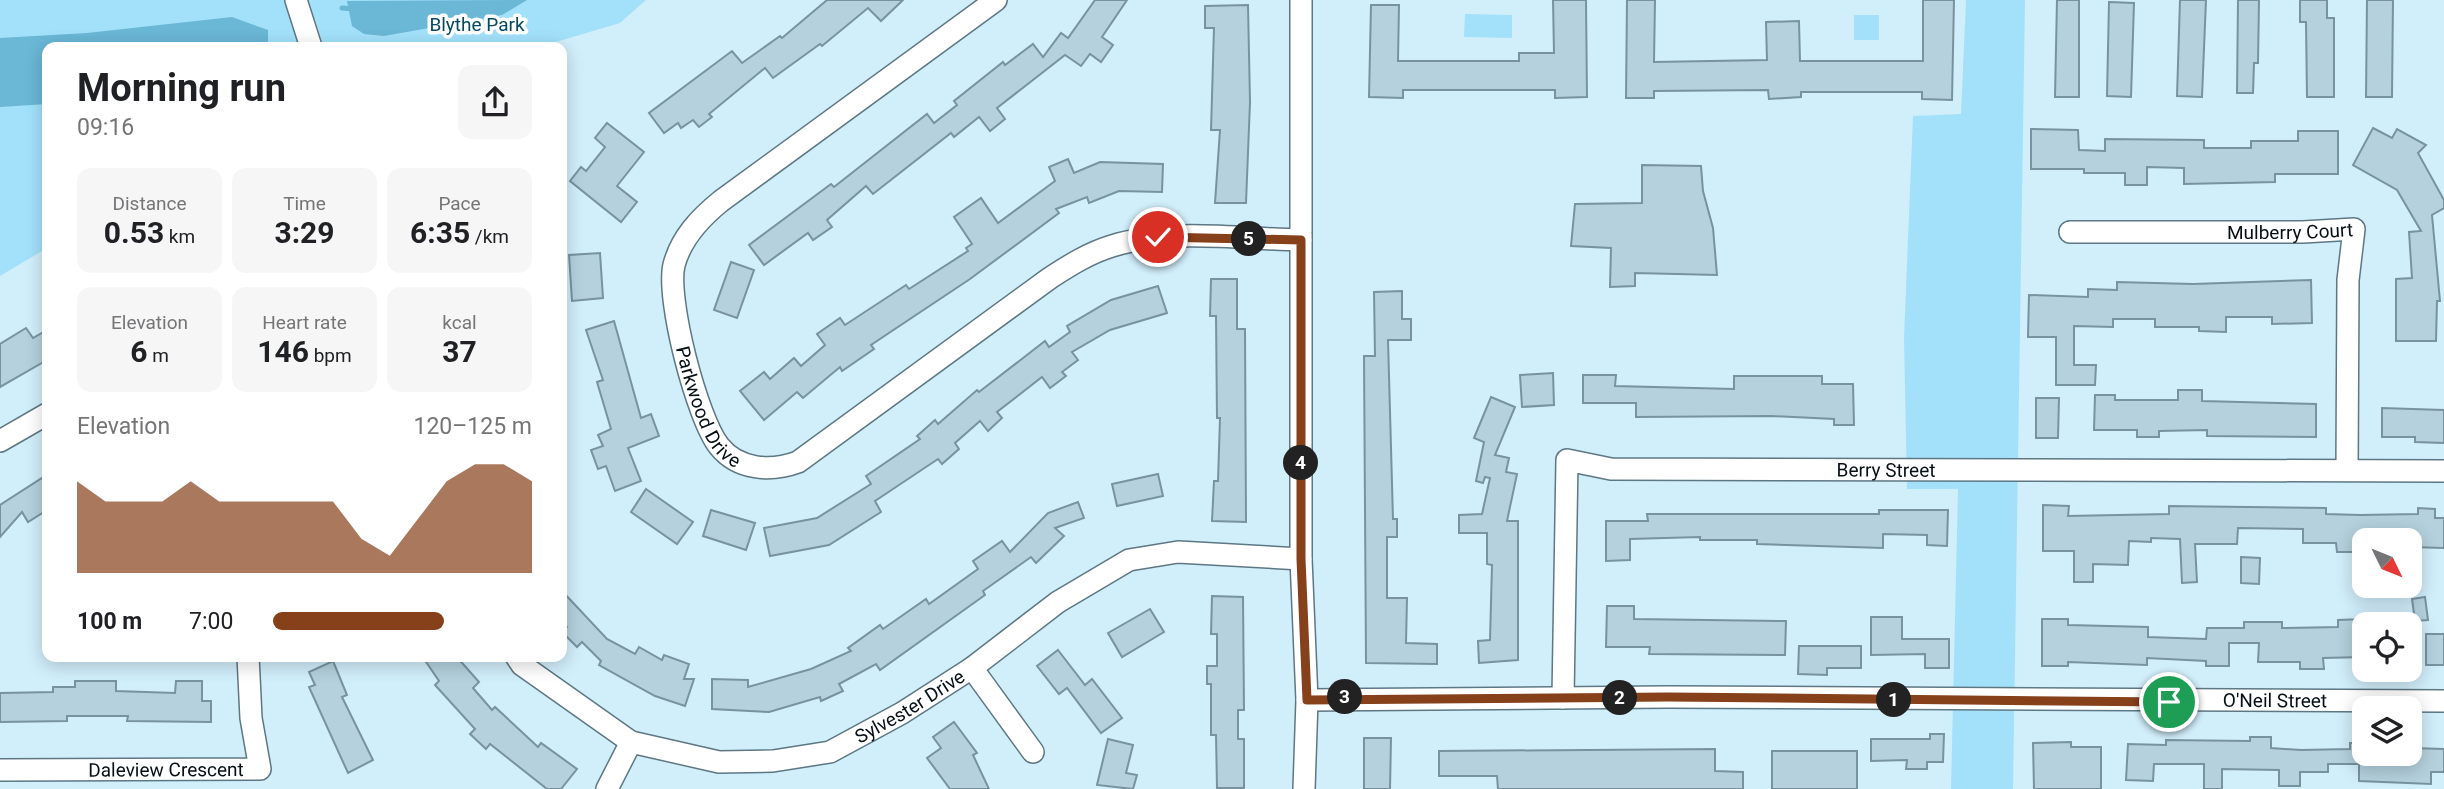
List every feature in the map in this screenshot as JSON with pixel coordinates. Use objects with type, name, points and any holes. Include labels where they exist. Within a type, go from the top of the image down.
[{"type":"street","points":[[296,0],[309,42]]},
{"type":"street","name":"Parkwood Drive","points":[[996,0],[721,201],[684,240],[674,267],[672,282],[683,346],[710,430],[719,447],[731,456],[758,468],[773,469],[798,462],[1049,278],[1081,258],[1111,246],[1158,237],[1301,240]]},
{"type":"street","points":[[1301,0],[1301,559],[1307,700],[1304,789]]},
{"type":"street","name":"Mulberry Court","points":[[2070,232],[2303,232],[2354,229],[2348,280],[2347,470]]},
{"type":"street","points":[[0,441],[42,417]]},
{"type":"street","name":"Berry Street","points":[[1563,698],[1567,460],[1611,469],[2444,471]]},
{"type":"street","name":"Sylvester Drive","points":[[520,662],[631,742],[719,762],[773,761],[830,751],[901,713],[972,667],[1058,602],[1129,560],[1178,552],[1301,559]]},
{"type":"street","name":"Daleview Crescent","points":[[0,770],[260,769],[251,718],[248,662]]},
{"type":"street","points":[[972,667],[1033,752]]},
{"type":"street","name":"O'Neil Street","points":[[1307,700],[1563,698],[2444,701]]},
{"type":"street","points":[[607,789],[631,742]]},
{"type":"green space","points":[[0,0],[286,0],[299,42],[42,42],[42,251],[0,276]]},
{"type":"green space","name":"Blythe Park","points":[[308,0],[646,0],[620,23],[556,42],[322,42]]},
{"type":"green space","points":[[1966,0],[2025,0],[2013,789],[1951,789],[1958,489],[1907,489],[1904,338],[1913,116],[1961,114]]},
{"type":"green space","points":[[1465,14],[1512,15],[1512,38],[1464,37]]},
{"type":"green space","points":[[1854,15],[1879,15],[1879,40],[1854,40]]},
{"type":"shaded area","points":[[527,0],[502,15],[384,36],[364,34],[352,26],[347,1]]},
{"type":"shaded area","points":[[232,17],[268,30],[268,42],[42,42],[42,104],[0,107],[0,38],[87,33]]},
{"type":"building","points":[[827,0],[903,0],[881,21],[868,8],[822,46],[820,44],[773,78],[765,68],[709,114],[712,117],[699,127],[693,120],[681,128],[678,123],[664,133],[649,113],[732,51],[742,63],[780,36],[782,38]]},
{"type":"building","points":[[1095,0],[1127,0],[1102,37],[1113,45],[1101,62],[1090,54],[1081,66],[1065,55],[997,108],[1005,119],[990,131],[979,117],[954,137],[951,133],[873,194],[866,186],[827,220],[832,227],[813,240],[808,233],[764,265],[749,245],[831,184],[834,187],[927,114],[934,123],[957,105],[954,101],[1003,62],[1005,65],[1033,44],[1043,57],[1061,33],[1068,38]]},
{"type":"building","points":[[1553,0],[1586,0],[1587,97],[1555,98],[1555,90],[1403,90],[1403,98],[1369,97],[1371,5],[1399,5],[1398,61],[1519,61],[1519,53],[1554,53]]},
{"type":"building","points":[[1627,0],[1655,0],[1654,62],[1767,60],[1766,22],[1799,21],[1800,61],[1923,61],[1923,0],[1954,0],[1952,100],[1922,99],[1922,92],[1801,92],[1801,97],[1769,99],[1768,90],[1654,91],[1654,98],[1626,98]]},
{"type":"building","points":[[2057,0],[2079,0],[2079,97],[2055,97]]},
{"type":"building","points":[[2180,0],[2206,0],[2202,97],[2177,96]]},
{"type":"building","points":[[2238,0],[2259,0],[2258,63],[2254,63],[2253,93],[2237,93]]},
{"type":"building","points":[[2300,0],[2327,0],[2327,18],[2334,18],[2334,97],[2307,97],[2306,22],[2300,22]]},
{"type":"building","points":[[2367,0],[2393,0],[2392,97],[2366,97]]},
{"type":"building","points":[[2109,2],[2134,3],[2131,97],[2107,96]]},
{"type":"building","points":[[1248,5],[1250,102],[1246,203],[1215,203],[1220,130],[1211,130],[1214,28],[1205,28],[1205,6]]},
{"type":"building","points":[[607,123],[644,152],[617,186],[637,202],[621,222],[570,181],[581,167],[586,171],[605,147],[595,138]]},
{"type":"building","points":[[2373,128],[2392,138],[2397,129],[2426,145],[2418,153],[2444,200],[2444,208],[2432,215],[2440,301],[2437,301],[2436,341],[2396,341],[2396,279],[2412,278],[2409,232],[2421,231],[2397,190],[2353,165]]},
{"type":"building","points":[[2031,129],[2078,130],[2079,150],[2105,151],[2105,139],[2204,140],[2204,148],[2251,148],[2251,141],[2298,141],[2298,131],[2338,131],[2338,174],[2275,174],[2275,182],[2184,184],[2184,168],[2147,167],[2147,185],[2125,185],[2125,173],[2084,173],[2084,169],[2031,169]]},
{"type":"building","points":[[1068,159],[1074,173],[1100,162],[1163,164],[1162,192],[1119,191],[1089,203],[1087,197],[1056,209],[1059,213],[970,279],[871,345],[874,349],[842,371],[840,367],[803,398],[797,392],[764,420],[740,391],[764,372],[770,379],[794,358],[801,366],[825,345],[817,334],[840,318],[845,325],[906,285],[909,289],[968,251],[966,248],[972,244],[954,217],[981,198],[998,223],[1055,181],[1049,167]]},
{"type":"building","points":[[1642,165],[1701,166],[1703,191],[1713,228],[1717,275],[1635,273],[1635,286],[1610,287],[1611,248],[1571,246],[1575,204],[1642,203]]},
{"type":"building","points":[[600,253],[603,298],[572,301],[569,255]]},
{"type":"building","points":[[731,262],[754,270],[737,318],[714,310]]},
{"type":"building","points":[[1211,279],[1237,279],[1237,329],[1245,329],[1246,522],[1212,521],[1214,481],[1218,481],[1220,418],[1217,418],[1216,316],[1210,316]]},
{"type":"building","points":[[2311,280],[2312,323],[2272,324],[2272,317],[2226,317],[2226,332],[2199,331],[2199,327],[2155,327],[2155,319],[2113,319],[2113,327],[2074,326],[2074,365],[2096,365],[2095,385],[2056,385],[2056,337],[2028,337],[2029,295],[2088,297],[2088,289],[2117,290],[2117,282],[2193,284]]},
{"type":"building","points":[[1158,286],[1167,313],[1110,330],[1072,352],[1078,360],[1062,372],[1066,376],[1050,388],[1042,377],[997,412],[1002,418],[988,431],[980,421],[955,443],[959,449],[942,464],[938,459],[875,501],[881,512],[829,545],[770,556],[764,528],[817,518],[871,484],[866,476],[920,439],[917,436],[935,420],[938,424],[977,390],[979,392],[1045,341],[1049,347],[1070,332],[1067,326],[1111,300]]},
{"type":"building","points":[[1402,291],[1402,319],[1411,319],[1411,340],[1388,340],[1393,519],[1397,519],[1397,537],[1387,537],[1387,598],[1407,598],[1406,643],[1437,644],[1437,664],[1366,663],[1364,356],[1375,356],[1374,292]]},
{"type":"building","points":[[614,321],[641,418],[651,414],[659,436],[628,448],[641,481],[615,491],[606,466],[598,469],[591,450],[603,446],[598,435],[611,429],[597,382],[603,380],[586,330]]},
{"type":"building","points":[[26,328],[33,338],[42,333],[42,363],[0,387],[0,344]]},
{"type":"building","points":[[1553,373],[1554,405],[1522,407],[1520,375]]},
{"type":"building","points":[[1583,375],[1616,375],[1615,386],[1734,389],[1734,376],[1822,376],[1822,384],[1853,384],[1854,425],[1834,425],[1834,419],[1771,416],[1636,417],[1636,403],[1583,403]]},
{"type":"building","points":[[2178,390],[2202,390],[2202,401],[2316,404],[2316,437],[2207,436],[2207,430],[2159,431],[2159,437],[2137,437],[2137,430],[2094,430],[2095,395],[2115,395],[2115,400],[2178,400]]},
{"type":"building","points":[[1491,397],[1515,407],[1495,455],[1509,458],[1506,472],[1517,474],[1507,521],[1518,521],[1518,660],[1479,663],[1478,641],[1490,640],[1492,565],[1487,564],[1487,533],[1459,533],[1459,515],[1482,514],[1490,478],[1485,477],[1483,483],[1476,481],[1484,442],[1474,438]]},
{"type":"building","points":[[2036,398],[2059,398],[2058,438],[2036,438]]},
{"type":"building","points":[[2382,408],[2444,410],[2444,443],[2415,442],[2415,437],[2382,437]]},
{"type":"building","points":[[1158,474],[1163,496],[1117,506],[1112,484]]},
{"type":"building","points":[[42,478],[42,513],[28,522],[22,512],[0,537],[0,505]]},
{"type":"building","points":[[646,489],[693,522],[677,544],[631,512]]},
{"type":"building","points":[[1078,502],[1084,518],[1055,528],[1064,536],[1036,563],[1031,557],[983,591],[985,595],[880,670],[876,664],[839,684],[843,691],[821,701],[820,697],[769,712],[712,709],[712,679],[748,680],[748,687],[811,669],[851,651],[848,648],[880,625],[883,629],[926,599],[929,604],[978,569],[973,561],[1002,541],[1010,552],[1048,513]]},
{"type":"building","points":[[2043,505],[2069,506],[2068,516],[2169,514],[2169,506],[2326,508],[2326,514],[2360,515],[2418,514],[2418,508],[2435,509],[2435,518],[2444,518],[2444,548],[2422,547],[2422,528],[2352,528],[2352,552],[2337,552],[2336,543],[2303,543],[2303,529],[2238,528],[2237,544],[2195,544],[2197,582],[2182,583],[2180,539],[2151,538],[2151,542],[2129,541],[2128,565],[2093,564],[2093,582],[2074,582],[2074,551],[2043,551]]},
{"type":"building","points":[[711,510],[755,523],[746,550],[703,536]]},
{"type":"building","points":[[1879,510],[1948,510],[1947,546],[1927,545],[1927,535],[1883,534],[1883,548],[1757,544],[1757,540],[1700,540],[1700,537],[1630,539],[1630,560],[1606,561],[1606,521],[1648,521],[1647,514],[1879,514]]},
{"type":"building","points":[[2241,557],[2260,558],[2259,584],[2241,583]]},
{"type":"building","points":[[567,596],[607,639],[635,654],[639,647],[662,660],[664,655],[689,664],[684,679],[694,679],[685,706],[655,696],[599,665],[601,661],[582,642],[577,647],[567,637]]},
{"type":"building","points":[[1212,596],[1243,597],[1244,710],[1238,710],[1238,739],[1244,739],[1244,788],[1217,788],[1216,735],[1211,735],[1211,684],[1207,684],[1207,666],[1217,666],[1217,634],[1211,634]]},
{"type":"building","points":[[2425,597],[2428,620],[2422,620],[2422,612],[2414,612],[2412,599]]},
{"type":"building","points":[[1607,606],[1634,606],[1634,619],[1786,621],[1785,655],[1649,654],[1650,647],[1606,647]]},
{"type":"building","points":[[1150,609],[1164,632],[1122,657],[1108,633]]},
{"type":"building","points":[[1871,617],[1902,617],[1902,639],[1949,639],[1949,668],[1925,668],[1925,654],[1871,655]]},
{"type":"building","points":[[2042,619],[2068,619],[2068,625],[2148,627],[2148,637],[2206,639],[2207,628],[2244,628],[2244,622],[2282,622],[2282,628],[2338,627],[2338,620],[2352,619],[2352,657],[2323,658],[2324,669],[2300,669],[2300,662],[2258,662],[2259,643],[2229,643],[2229,666],[2206,666],[2206,661],[2147,658],[2147,665],[2068,662],[2068,666],[2042,666]]},
{"type":"building","points":[[2426,634],[2444,634],[2444,665],[2426,665]]},
{"type":"building","points":[[1799,646],[1861,646],[1861,668],[1827,668],[1827,675],[1798,674]]},
{"type":"building","points":[[1058,650],[1085,685],[1092,679],[1122,718],[1101,733],[1067,688],[1059,694],[1037,666]]},
{"type":"building","points":[[333,662],[347,695],[342,697],[373,760],[348,773],[309,687],[315,685],[309,672]]},
{"type":"building","points":[[426,662],[461,662],[479,682],[473,688],[492,710],[495,707],[538,747],[541,743],[577,769],[561,789],[547,789],[490,744],[486,749],[470,734],[475,729],[435,685],[439,681]]},
{"type":"building","points":[[75,681],[116,681],[116,691],[175,693],[176,681],[202,681],[202,701],[211,701],[211,722],[127,721],[128,716],[67,716],[67,721],[0,722],[0,693],[53,692],[53,687],[75,687]]},
{"type":"building","points":[[954,722],[977,753],[973,755],[989,789],[950,789],[927,758],[941,748],[933,737]]},
{"type":"building","points":[[1930,734],[1944,734],[1943,762],[1927,762],[1927,769],[1906,769],[1907,760],[1871,761],[1871,739],[1930,739]]},
{"type":"building","points":[[2250,737],[2271,737],[2271,748],[2301,750],[2350,749],[2352,743],[2352,764],[2328,764],[2328,772],[2300,772],[2300,786],[2279,786],[2279,770],[2222,769],[2222,789],[2204,789],[2204,764],[2154,764],[2153,781],[2126,780],[2128,744],[2166,745],[2166,740],[2250,741]]},
{"type":"building","points":[[1364,738],[1391,738],[1390,789],[1364,789]]},
{"type":"building","points":[[1108,739],[1133,745],[1126,773],[1137,775],[1133,789],[1097,785]]},
{"type":"building","points":[[2071,742],[2071,747],[2101,747],[2101,789],[2034,789],[2033,743]]},
{"type":"building","points":[[2422,748],[2444,749],[2444,772],[2431,772],[2431,784],[2359,781],[2359,766],[2422,766]]},
{"type":"building","points":[[1715,749],[1715,771],[1743,772],[1743,789],[1498,789],[1497,776],[1439,776],[1439,751]]},
{"type":"building","points":[[1772,751],[1857,751],[1857,789],[1772,789]]},
{"type":"waterway","points":[[342,8],[354,9]]},
{"type":"route","points":[[1158,237],[1301,240],[1301,559],[1307,700],[1342,697],[1668,697],[2169,702]]}]
